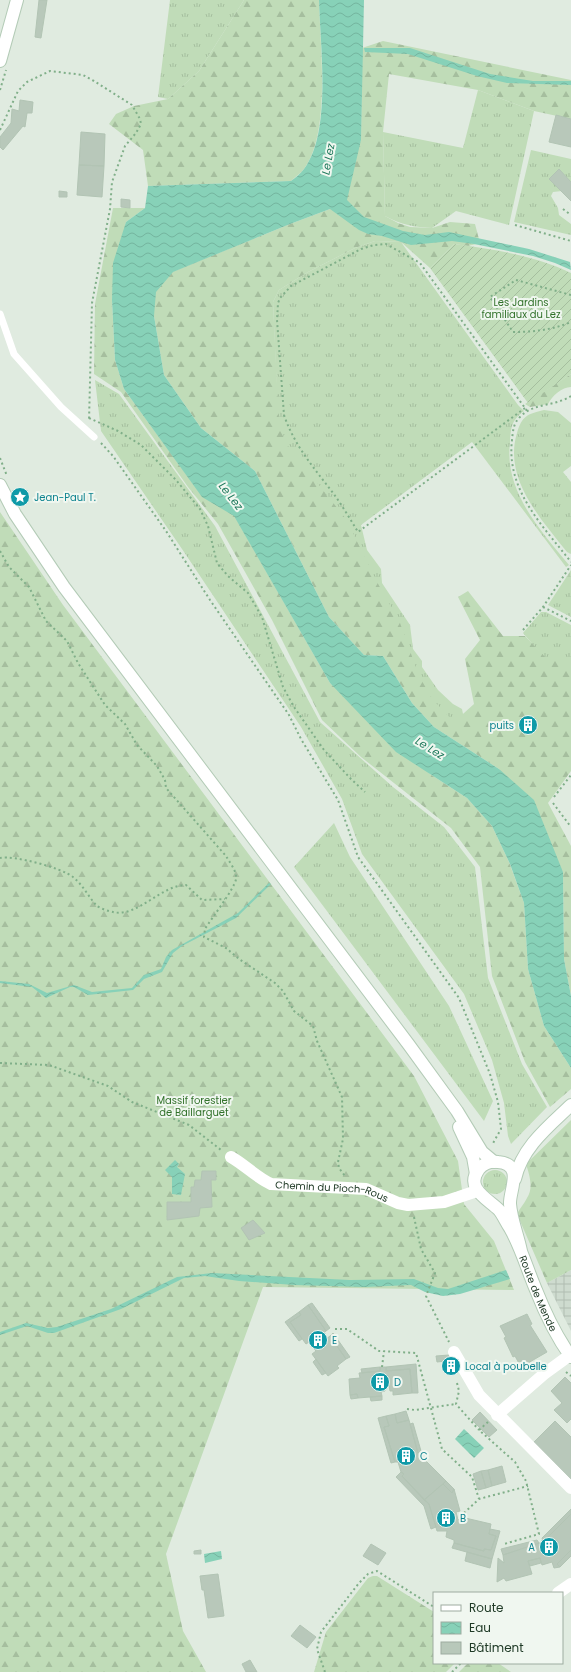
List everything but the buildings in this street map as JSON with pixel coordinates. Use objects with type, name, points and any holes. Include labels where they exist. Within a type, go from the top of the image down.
[{"type":"main road","points":[[0,61],[17,0]]},
{"type":"main road","points":[[0,485],[15,514],[64,587],[422,1063],[457,1111],[482,1152],[499,1163],[509,1167],[515,1179]]},
{"type":"main road","points":[[422,1063],[448,1105],[473,1157],[476,1174],[475,1185],[481,1195]]},
{"type":"main road","points":[[515,1179],[517,1168],[527,1151],[542,1132],[571,1105]]},
{"type":"main road","points":[[476,1174],[483,1165],[516,1159],[527,1151]]},
{"type":"main road","name":"Chemin du Pioch-Rous","points":[[231,1157],[242,1164],[260,1180],[271,1184],[366,1189],[398,1203],[408,1205],[455,1200],[481,1195]]},
{"type":"main road","name":"Route de Mende","points":[[515,1179],[510,1204],[521,1251]]},
{"type":"main road","name":"Route de Mende","points":[[481,1195],[501,1213],[521,1251],[548,1320],[570,1356],[544,1374],[493,1418]]},
{"type":"main road","points":[[454,1352],[493,1418],[571,1488]]},
{"type":"main road","points":[[559,1592],[571,1584]]},
{"type":"lane","points":[[0,314],[14,354],[61,407],[94,437]]},
{"type":"path","points":[[0,130],[18,91],[27,82],[50,71],[83,75],[132,105],[140,118],[141,124],[136,133],[125,146],[112,182],[110,209],[92,303],[89,418],[94,437],[114,456],[289,715],[301,739],[338,800],[358,857],[459,998],[490,1074],[498,1102],[501,1129],[489,1149]]},
{"type":"path","points":[[563,209],[571,215]]},
{"type":"path","points":[[515,225],[571,241]]},
{"type":"path","points":[[525,408],[358,532],[334,495],[297,445],[284,415],[277,320],[278,303],[280,298],[291,286],[354,253],[374,245],[386,244],[420,263],[525,408],[527,411]]},
{"type":"path","points":[[571,294],[516,280],[490,297],[513,332],[542,330],[558,327],[571,322]]},
{"type":"path","points":[[523,630],[543,607],[571,564],[521,494],[511,464],[513,428],[516,420],[527,411],[563,401],[571,396]]},
{"type":"path","points":[[89,418],[118,431],[141,445],[176,480],[200,509],[208,526],[217,563],[228,576],[248,593],[262,617],[277,670],[283,687],[290,700],[324,750],[365,792]]},
{"type":"path","points":[[0,551],[9,567],[30,587],[46,621],[59,636],[67,640],[78,663],[105,705],[126,724],[137,744],[156,766],[165,780],[166,788],[226,856],[236,874],[236,880],[205,929],[204,937],[226,948],[239,959],[275,983],[283,992],[294,1011],[312,1026],[317,1041],[342,1097],[343,1139],[338,1162],[339,1168],[345,1176],[348,1188]]},
{"type":"path","points":[[543,607],[571,621]]},
{"type":"path","points":[[554,797],[571,775]]},
{"type":"path","points":[[553,803],[571,827]]},
{"type":"path","points":[[0,858],[18,858],[59,870],[72,876],[83,886],[97,906],[115,912],[124,913],[178,885],[186,885],[202,900],[225,899]]},
{"type":"path","points":[[0,1063],[49,1065],[108,1086],[132,1102],[189,1125],[231,1157]]},
{"type":"path","points":[[408,1205],[412,1210],[421,1249],[435,1273],[426,1296],[454,1352]]},
{"type":"path","points":[[335,1329],[347,1329],[379,1351],[416,1353],[442,1448],[472,1477],[479,1499]]},
{"type":"path","points":[[382,1367],[384,1351]]},
{"type":"path","points":[[455,1375],[459,1391],[456,1404]]},
{"type":"path","points":[[407,1409],[415,1410],[456,1404]]},
{"type":"path","points":[[456,1404],[479,1430],[515,1462],[528,1486],[540,1534],[504,1544]]},
{"type":"path","points":[[479,1430],[493,1418]]},
{"type":"path","points":[[464,1513],[479,1499],[528,1486]]},
{"type":"path","points":[[324,1672],[317,1650],[321,1632],[359,1583],[368,1574],[377,1571],[433,1606]]},
{"type":"path","points":[[452,1672],[460,1664]]},
{"type":"shaded area","points":[[571,1270],[571,1331],[547,1283]]},
{"type":"green space","points":[[170,0],[244,0],[199,71],[168,99],[158,97]]},
{"type":"green space","points":[[244,0],[319,0],[322,63],[321,111],[318,134],[312,153],[304,169],[291,181],[148,186],[143,150],[109,124],[116,114],[134,106],[168,99],[199,71]]},
{"type":"green space","points":[[383,41],[571,80],[571,119],[534,111],[478,90],[389,74],[383,132],[385,216],[410,227],[432,228],[450,222],[475,224],[480,243],[468,246],[454,244],[430,268],[401,242],[375,241],[355,248],[308,272],[279,290],[273,302],[279,425],[288,446],[346,519],[377,582],[400,623],[419,676],[433,700],[454,722],[474,704],[465,659],[480,640],[458,597],[468,591],[503,636],[525,636],[546,658],[571,663],[571,771],[548,803],[571,846],[571,996],[564,959],[563,872],[499,769],[434,727],[412,703],[383,656],[364,655],[329,617],[255,471],[201,428],[164,375],[154,316],[154,293],[172,272],[330,209],[361,140],[362,48]]},
{"type":"green space","points":[[478,90],[534,111],[509,225],[456,211],[432,228],[408,225],[397,222],[385,216],[383,132],[463,148]]},
{"type":"green space","points":[[531,150],[571,159],[571,190],[553,192],[551,196],[558,208],[559,215],[571,224],[571,235],[514,222]]},
{"type":"green space","points":[[113,208],[145,208],[126,222],[112,300],[115,360],[124,389],[202,496],[234,515],[330,683],[430,774],[467,798],[492,826],[509,862],[524,903],[528,969],[544,1026],[571,1068],[571,1089],[550,1107],[525,1062],[492,976],[480,867],[451,828],[361,757],[322,720],[272,620],[218,524],[188,487],[121,392],[94,374],[95,304]]},
{"type":"green space","points":[[375,241],[401,242],[518,405],[524,411],[516,418],[511,428],[510,461],[513,477],[518,493],[526,509],[536,524],[569,565],[566,567],[472,442],[361,525],[367,550],[381,569],[382,583],[410,625],[413,649],[422,661],[422,667],[438,690],[453,704],[462,709],[464,719],[455,728],[437,721],[222,407],[277,394],[273,302],[279,290],[308,272],[355,248]]},
{"type":"green space","name":"Les Jardins familiaux du Lez","points":[[454,244],[484,248],[529,258],[558,267],[571,273],[571,374],[528,403],[430,268]]},
{"type":"green space","points":[[571,374],[571,387],[558,392],[548,404],[530,407],[525,404]]},
{"type":"green space","points":[[95,380],[119,394],[215,526],[320,722],[393,787],[444,827],[475,867],[488,978],[522,1064],[547,1107],[511,1144],[508,1136],[504,1103],[492,1060],[464,994],[362,854],[342,799],[301,727],[101,431]]},
{"type":"green space","points":[[544,410],[558,412],[571,423],[571,466],[563,472],[571,482],[571,554],[567,552],[536,512],[520,482],[515,466],[514,450],[517,433],[523,419],[533,413]]},
{"type":"green space","name":"Massif forestier de Baillarguet","points":[[0,512],[63,605],[414,1076],[458,1161],[464,1204],[494,1241],[514,1290],[263,1287],[166,1554],[183,1631],[206,1672],[0,1672]]},
{"type":"green space","points":[[571,570],[571,617],[548,605]]},
{"type":"green space","points":[[541,612],[546,612],[571,625],[571,664],[547,661],[523,633]]},
{"type":"green space","points":[[334,823],[350,857],[449,1006],[493,1101],[484,1121],[294,867]]},
{"type":"green space","points":[[571,1120],[571,1270],[547,1283],[517,1214],[529,1194],[531,1185],[526,1164]]},
{"type":"green space","points":[[495,1170],[503,1174],[507,1182],[503,1190],[495,1194],[487,1190],[483,1182],[487,1174]]},
{"type":"green space","points":[[377,1576],[433,1611],[433,1664],[454,1664],[446,1672],[314,1672],[326,1632],[368,1578]]},
{"type":"green space","points":[[467,1664],[499,1664],[511,1672],[459,1672]]},
{"type":"water","name":"Le Lez","points":[[319,0],[364,0],[361,140],[347,200],[364,217],[403,231],[425,235],[449,232],[529,249],[570,262],[571,270],[533,256],[474,244],[452,241],[411,245],[382,236],[368,234],[359,230],[330,209],[173,272],[156,292],[154,316],[164,375],[201,428],[255,471],[329,617],[364,655],[383,656],[412,703],[434,727],[499,769],[534,800],[563,872],[564,959],[571,996],[571,1068],[544,1026],[528,969],[524,903],[510,864],[492,826],[467,798],[396,752],[330,683],[234,516],[202,497],[124,389],[115,360],[112,300],[113,263],[126,222],[145,208],[148,186],[291,181],[304,169],[313,153],[321,111],[322,63]]},
{"type":"water","points":[[364,48],[410,48],[490,74],[533,81],[571,81],[571,85],[507,83],[477,76],[408,54],[365,52]]},
{"type":"water","points":[[269,883],[271,884],[236,918],[182,946],[173,953],[162,972],[144,979],[133,990],[88,995],[74,987],[70,987],[46,998],[32,987],[0,983],[0,981],[29,984],[47,993],[74,985],[92,992],[132,988],[144,975],[161,969],[166,957],[172,950],[238,913]]},
{"type":"water","points":[[175,1160],[179,1164],[177,1167],[185,1174],[181,1195],[172,1194],[172,1177],[165,1170]]},
{"type":"water","points":[[506,1270],[510,1279],[460,1294],[443,1296],[425,1292],[411,1285],[365,1287],[294,1285],[239,1281],[205,1276],[184,1278],[121,1309],[54,1333],[48,1333],[27,1326],[0,1335],[0,1332],[26,1323],[48,1328],[57,1327],[111,1309],[177,1277],[212,1273],[350,1280],[414,1279],[438,1288],[448,1289]]},
{"type":"water","points":[[464,1429],[484,1448],[474,1458],[455,1439]]},
{"type":"water","points":[[221,1551],[222,1559],[205,1563],[204,1554]]},
{"type":"place","name":"Jean-Paul T.","points":[[20,497]]},
{"type":"place","name":"puits","points":[[528,725]]},
{"type":"place","name":"E","points":[[318,1340]]},
{"type":"place","name":"Local à poubelle","points":[[451,1366]]},
{"type":"place","name":"D","points":[[380,1382]]},
{"type":"place","name":"C","points":[[406,1456]]},
{"type":"place","name":"B","points":[[446,1518]]},
{"type":"place","name":"A","points":[[549,1547]]}]
